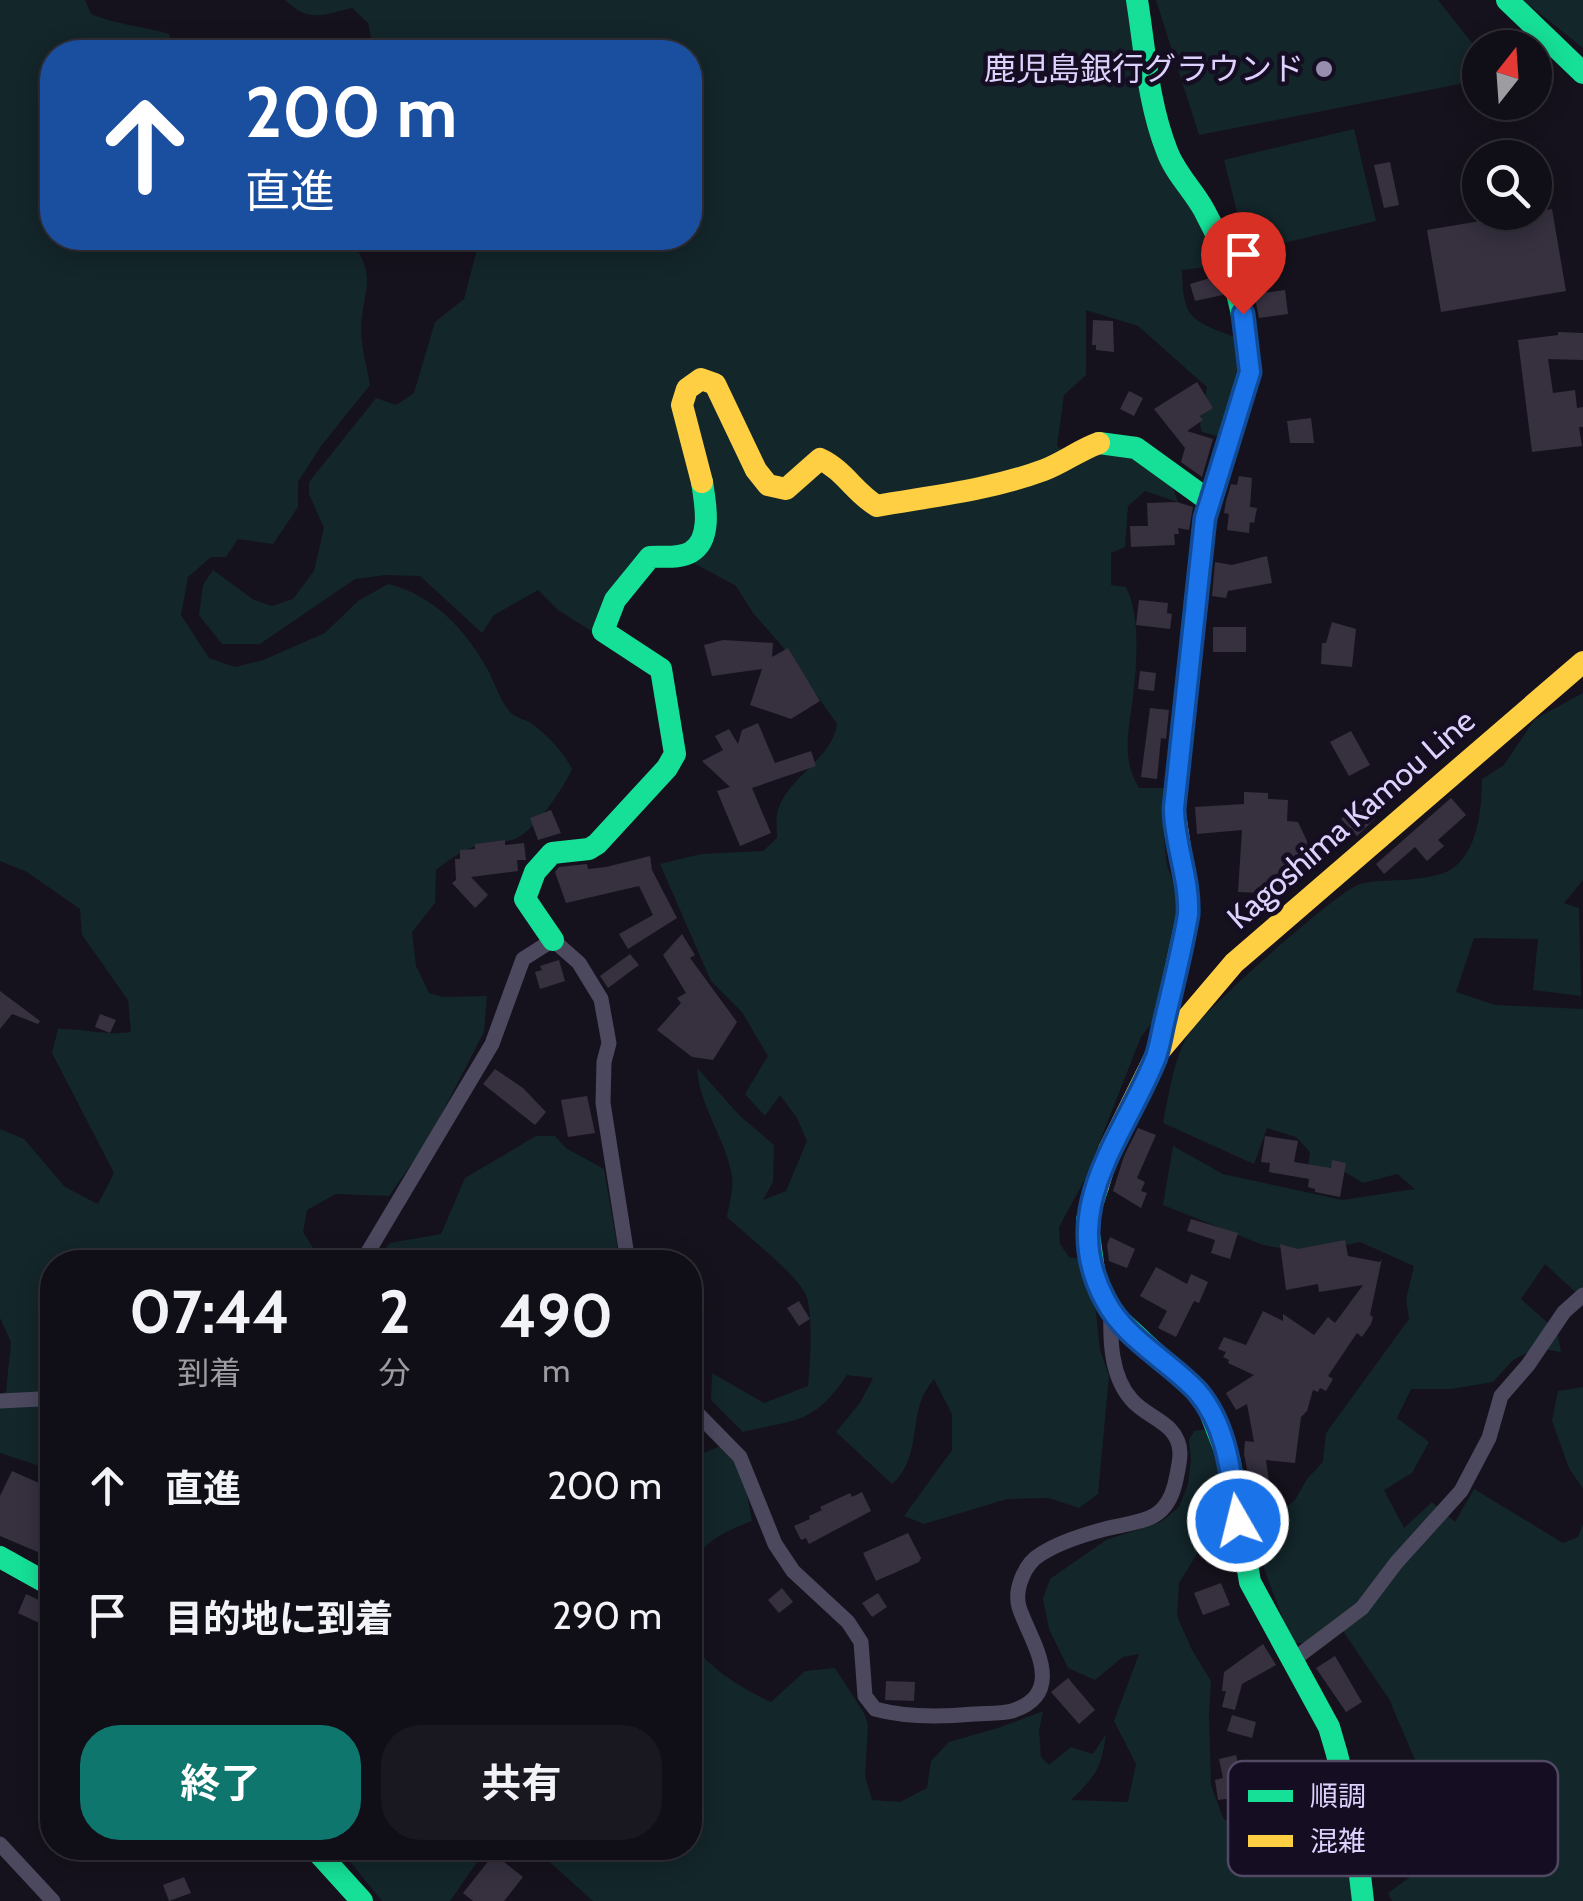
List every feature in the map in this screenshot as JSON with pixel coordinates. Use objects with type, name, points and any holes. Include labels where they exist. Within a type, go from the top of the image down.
[{"type":"street","points":[[1137,0],[1157,121],[1168,157],[1202,208],[1232,266],[1248,348],[1247,386],[1208,500],[1174,808],[1189,894],[1188,915],[1156,1055]]},
{"type":"street","points":[[1507,0],[1583,72]]},
{"type":"street","points":[[626,1250],[603,1103],[604,1062],[609,1043],[601,998],[580,963],[553,940],[525,899],[535,872],[552,853],[598,844],[668,768],[675,754],[661,670],[603,630],[607,610],[619,590],[650,557],[683,556],[696,549],[706,536],[697,462],[683,414],[682,396],[690,385],[701,379],[715,384],[756,470],[768,485],[786,489],[820,458],[839,465],[863,500],[877,506],[993,486],[1048,469],[1082,448],[1104,442],[1136,448],[1208,500]]},
{"type":"street","name":"Kagoshima Kamou Line","points":[[1339,1761],[1329,1727],[1250,1582],[1230,1464],[1208,1407],[1112,1312],[1095,1278],[1087,1220],[1109,1150],[1156,1055],[1234,963],[1583,662]]},
{"type":"street","points":[[369,1250],[492,1044],[523,959],[553,940]]},
{"type":"street","points":[[1293,1660],[1362,1608],[1396,1562],[1462,1491],[1490,1438],[1501,1396],[1564,1312],[1583,1296]]},
{"type":"street","points":[[702,1418],[740,1457],[775,1544],[793,1572],[848,1622],[861,1642],[865,1696],[876,1709],[908,1716],[1013,1711],[1036,1695],[1043,1674],[1041,1653],[1018,1604],[1021,1578],[1038,1554],[1160,1513],[1170,1503],[1176,1479],[1180,1450],[1171,1429],[1132,1402],[1121,1384],[1110,1338],[1112,1312]]},
{"type":"street","points":[[0,1401],[40,1399]]},
{"type":"street","points":[[0,1558],[40,1578]]},
{"type":"street","points":[[0,1844],[54,1901]]},
{"type":"street","points":[[325,1860],[362,1901]]},
{"type":"street","name":"Kagoshima Kamou Line","points":[[1360,1876],[1363,1901]]},
{"type":"green space","points":[[0,0],[85,0],[91,14],[169,34],[171,40],[40,40],[40,250],[357,250],[367,273],[361,336],[370,385],[298,482],[298,507],[273,544],[238,539],[226,557],[211,557],[188,577],[181,615],[209,658],[235,667],[263,660],[325,633],[358,601],[388,584],[405,589],[434,606],[460,629],[489,672],[507,709],[543,733],[572,769],[549,807],[525,833],[513,840],[471,848],[436,870],[435,903],[412,932],[416,966],[429,993],[443,997],[487,996],[484,1032],[428,1140],[389,1196],[336,1194],[307,1210],[303,1232],[314,1250],[40,1250],[40,1466],[0,1453],[0,1395],[6,1392],[11,1342],[0,1318],[0,1129],[24,1139],[65,1187],[98,1204],[114,1173],[52,1053],[58,1029],[131,1032],[128,1000],[82,935],[80,909],[27,872],[0,861]]},
{"type":"green space","points":[[285,0],[1131,0],[1153,130],[1224,265],[1182,270],[1185,300],[1200,322],[1237,338],[1243,356],[1225,438],[1202,432],[1207,387],[1138,326],[1086,310],[1086,375],[1064,395],[1057,446],[1076,457],[1113,446],[1170,480],[1178,502],[1145,491],[1128,506],[1125,547],[1111,553],[1111,585],[1126,587],[1135,623],[1129,764],[1139,788],[1169,788],[1163,828],[1167,866],[1181,899],[1162,1009],[1141,1037],[1085,1179],[1059,1227],[1060,1244],[1069,1257],[1081,1259],[1095,1303],[1100,1350],[1109,1376],[1098,1494],[1079,1508],[1049,1498],[1007,1499],[924,1524],[904,1516],[952,1450],[952,1414],[934,1379],[920,1405],[908,1460],[892,1484],[836,1432],[860,1403],[873,1378],[847,1375],[814,1411],[791,1421],[743,1432],[711,1400],[712,1373],[764,1403],[808,1386],[810,1325],[808,1301],[800,1285],[727,1217],[732,1176],[702,1096],[697,1068],[740,1116],[774,1145],[773,1182],[763,1200],[786,1191],[807,1141],[797,1118],[780,1095],[765,1116],[745,1094],[768,1056],[742,1012],[711,981],[660,864],[701,854],[763,851],[777,838],[777,814],[782,801],[827,748],[837,724],[736,586],[668,549],[593,632],[558,610],[538,590],[494,615],[482,633],[420,576],[355,579],[260,644],[222,644],[199,615],[203,585],[213,570],[254,600],[272,606],[293,599],[314,571],[324,528],[309,494],[309,482],[376,398],[396,405],[414,393],[435,322],[464,299],[477,250],[702,250],[702,40],[372,40],[368,23],[352,8],[324,15],[301,12]]},
{"type":"green space","name":"鹿児島銀行グラウンド","points":[[1156,0],[1438,0],[1462,30],[1460,84],[1199,135]]},
{"type":"green space","points":[[1523,0],[1583,0],[1583,48]]},
{"type":"green space","points":[[1354,129],[1376,221],[1258,249],[1243,236],[1224,160]]},
{"type":"green space","points":[[1583,693],[1583,880],[1564,903],[1579,908],[1581,996],[1533,990],[1538,939],[1474,938],[1456,992],[1495,1005],[1583,1009],[1583,1299],[1545,1264],[1521,1299],[1557,1331],[1561,1352],[1536,1348],[1513,1360],[1493,1382],[1451,1389],[1411,1389],[1397,1418],[1429,1442],[1412,1473],[1384,1490],[1404,1528],[1432,1502],[1455,1522],[1474,1489],[1563,1543],[1578,1537],[1583,1524],[1583,1901],[1392,1901],[1388,1893],[1411,1876],[1558,1876],[1558,1761],[1416,1761],[1389,1699],[1343,1631],[1292,1643],[1254,1542],[1264,1525],[1295,1500],[1323,1462],[1326,1433],[1409,1319],[1406,1299],[1414,1266],[1360,1242],[1310,1253],[1263,1245],[1163,1205],[1173,1146],[1223,1174],[1342,1200],[1415,1189],[1397,1174],[1363,1183],[1345,1172],[1308,1167],[1310,1152],[1296,1137],[1267,1128],[1254,1164],[1163,1123],[1179,1055],[1198,1022],[1347,891],[1360,884],[1441,874],[1459,862],[1476,829],[1482,779],[1504,765],[1535,719]]},
{"type":"green space","points":[[536,1136],[555,1136],[566,1148],[604,1169],[618,1250],[384,1250],[390,1243],[441,1234],[465,1178]]},
{"type":"green space","points":[[1583,1387],[1583,1489],[1569,1468],[1552,1421],[1558,1391]]},
{"type":"green space","points":[[1208,1429],[1219,1451],[1229,1523],[1213,1528],[1179,1583],[1177,1616],[1211,1681],[1211,1785],[1223,1818],[1228,1821],[1228,1876],[1352,1876],[1355,1901],[593,1901],[547,1860],[702,1860],[702,1655],[727,1677],[771,1702],[805,1671],[835,1668],[868,1725],[865,1776],[872,1800],[900,1802],[927,1788],[931,1761],[949,1742],[1043,1711],[1039,1731],[1041,1757],[1049,1765],[1071,1747],[1093,1754],[1106,1734],[1096,1771],[1071,1800],[1128,1802],[1136,1764],[1114,1721],[1139,1654],[1123,1657],[1095,1680],[1068,1668],[1049,1629],[1043,1599],[1050,1579],[1106,1540],[1161,1522],[1179,1507],[1188,1484],[1189,1440],[1194,1431]]},
{"type":"green space","points":[[720,1446],[734,1461],[746,1490],[752,1521],[716,1538],[702,1550],[702,1454]]},
{"type":"green space","points":[[349,1860],[479,1860],[450,1901],[382,1901]]},
{"type":"building","points":[[1390,162],[1399,205],[1384,208],[1374,165]]},
{"type":"building","points":[[1552,209],[1566,291],[1441,312],[1427,230],[1462,224],[1462,230],[1552,230]]},
{"type":"building","points":[[1217,276],[1223,295],[1195,301],[1190,284]]},
{"type":"building","points":[[1285,290],[1288,314],[1259,318],[1254,294]]},
{"type":"building","points":[[1093,320],[1113,321],[1114,352],[1096,350],[1096,345],[1092,345]]},
{"type":"building","points":[[1558,332],[1583,333],[1583,360],[1548,359],[1553,393],[1575,390],[1577,408],[1583,407],[1583,427],[1579,427],[1582,446],[1532,452],[1518,340]]},
{"type":"building","points":[[1197,382],[1213,408],[1187,431],[1213,439],[1202,477],[1181,462],[1185,448],[1154,409]]},
{"type":"building","points":[[1129,391],[1143,398],[1134,416],[1120,409]]},
{"type":"building","points":[[1311,418],[1314,443],[1290,443],[1287,421]]},
{"type":"building","points":[[1239,476],[1252,478],[1250,507],[1257,508],[1249,533],[1227,530],[1229,514],[1224,513],[1231,484],[1237,485]]},
{"type":"building","points":[[1177,502],[1193,507],[1189,530],[1178,528],[1175,545],[1131,547],[1130,526],[1148,526],[1147,503]]},
{"type":"building","points":[[1267,556],[1272,583],[1228,591],[1226,598],[1212,596],[1215,562],[1232,565]]},
{"type":"building","points":[[1139,600],[1168,603],[1167,613],[1172,614],[1170,629],[1136,625]]},
{"type":"building","points":[[1332,622],[1356,629],[1352,667],[1321,664],[1322,643],[1326,643]]},
{"type":"building","points":[[1213,627],[1246,627],[1246,652],[1213,652]]},
{"type":"building","points":[[723,640],[773,643],[772,657],[788,648],[820,701],[791,719],[750,705],[762,669],[712,676],[704,645]]},
{"type":"building","points":[[1140,671],[1156,673],[1154,691],[1138,689]]},
{"type":"building","points":[[1150,708],[1169,710],[1166,739],[1161,738],[1157,779],[1141,777]]},
{"type":"building","points":[[758,723],[775,763],[811,751],[816,766],[752,788],[771,833],[740,846],[717,791],[730,787],[702,761],[723,750],[715,736],[729,729],[738,744],[742,730]]},
{"type":"building","points":[[1351,731],[1370,765],[1349,776],[1330,742]]},
{"type":"building","points":[[1244,792],[1268,793],[1268,799],[1288,800],[1287,821],[1298,822],[1307,841],[1305,871],[1283,894],[1238,892],[1242,830],[1197,834],[1195,807],[1244,804]]},
{"type":"building","points":[[1367,794],[1383,811],[1357,836],[1341,819]]},
{"type":"building","points":[[1451,798],[1466,815],[1438,840],[1444,846],[1427,861],[1415,847],[1384,874],[1376,864]]},
{"type":"building","points":[[551,810],[561,833],[538,840],[530,818]]},
{"type":"building","points":[[505,840],[505,845],[524,843],[526,860],[517,860],[518,871],[471,877],[488,895],[475,908],[452,883],[456,880],[455,859],[460,859],[460,850],[475,849],[475,844]]},
{"type":"building","points":[[650,856],[652,870],[677,918],[628,949],[619,934],[653,915],[639,886],[566,903],[555,872],[559,867],[606,867]]},
{"type":"building","points":[[682,934],[695,955],[690,958],[737,1022],[713,1060],[692,1057],[657,1030],[681,1003],[677,998],[686,993],[663,955]]},
{"type":"building","points":[[630,954],[639,965],[608,988],[600,976]]},
{"type":"building","points":[[559,960],[565,981],[540,989],[535,972],[542,970],[540,966]]},
{"type":"building","points":[[0,991],[40,1021],[38,1024],[12,1014],[0,1029]]},
{"type":"building","points":[[100,1014],[116,1020],[110,1033],[95,1027]]},
{"type":"building","points":[[495,1069],[523,1088],[546,1112],[535,1125],[483,1084]]},
{"type":"building","points":[[587,1096],[595,1133],[568,1137],[561,1100]]},
{"type":"building","points":[[1138,1128],[1156,1135],[1137,1178],[1145,1182],[1141,1191],[1147,1193],[1141,1208],[1113,1191]]},
{"type":"building","points":[[1265,1136],[1298,1141],[1294,1162],[1331,1168],[1332,1160],[1346,1163],[1340,1197],[1315,1192],[1308,1187],[1309,1179],[1269,1172],[1270,1163],[1261,1162]]},
{"type":"building","points":[[1191,1219],[1238,1233],[1230,1259],[1211,1253],[1215,1240],[1187,1231]]},
{"type":"building","points":[[1110,1237],[1135,1249],[1127,1268],[1109,1261]]},
{"type":"building","points":[[1345,1240],[1348,1256],[1380,1262],[1382,1258],[1371,1324],[1362,1337],[1357,1333],[1328,1376],[1333,1379],[1326,1391],[1313,1390],[1307,1411],[1301,1417],[1295,1463],[1266,1460],[1271,1497],[1253,1500],[1244,1454],[1245,1441],[1254,1442],[1247,1404],[1236,1410],[1226,1393],[1254,1375],[1228,1363],[1223,1357],[1226,1352],[1218,1349],[1224,1337],[1246,1345],[1263,1311],[1283,1321],[1283,1314],[1314,1335],[1328,1317],[1335,1323],[1363,1285],[1319,1292],[1318,1284],[1286,1290],[1280,1244],[1298,1249]]},
{"type":"building","points":[[1156,1267],[1187,1284],[1191,1274],[1208,1282],[1176,1337],[1158,1328],[1167,1311],[1140,1296]]},
{"type":"building","points":[[799,1301],[810,1319],[799,1326],[787,1308]]},
{"type":"building","points":[[12,1471],[39,1483],[40,1553],[0,1536],[0,1496]]},
{"type":"building","points":[[862,1492],[871,1511],[809,1544],[806,1538],[801,1540],[794,1526],[810,1519],[822,1510],[820,1507],[850,1493],[852,1497]]},
{"type":"building","points":[[908,1533],[921,1558],[919,1562],[876,1581],[863,1553]]},
{"type":"building","points":[[1221,1583],[1230,1605],[1203,1615],[1194,1593]]},
{"type":"building","points":[[782,1588],[793,1602],[779,1613],[768,1600]]},
{"type":"building","points":[[878,1593],[887,1607],[872,1617],[862,1603]]},
{"type":"building","points":[[26,1594],[40,1600],[40,1623],[18,1613]]},
{"type":"building","points":[[1263,1644],[1276,1665],[1242,1684],[1235,1710],[1222,1707],[1226,1691],[1222,1691],[1224,1672]]},
{"type":"building","points":[[1335,1656],[1362,1702],[1346,1712],[1316,1668]]},
{"type":"building","points":[[1068,1678],[1095,1710],[1079,1724],[1051,1692]]},
{"type":"building","points":[[886,1681],[915,1682],[914,1701],[885,1700]]},
{"type":"building","points":[[1232,1715],[1256,1722],[1252,1738],[1227,1731]]},
{"type":"building","points":[[1236,1755],[1237,1761],[1228,1761],[1228,1799],[1218,1800],[1215,1780],[1223,1778],[1219,1759]]},
{"type":"building","points":[[489,1860],[502,1860],[523,1877],[504,1901],[473,1901],[463,1893]]},
{"type":"building","points":[[184,1877],[191,1893],[169,1901],[163,1885]]},
{"type":"traffic: fast","points":[[1137,0],[1155,114],[1170,159],[1204,210],[1222,249],[1236,288],[1247,350],[1249,372],[1205,518],[1199,576]]},
{"type":"traffic: fast","points":[[1507,0],[1583,73]]},
{"type":"traffic: fast","points":[[1099,443],[1136,448],[1208,500]]},
{"type":"traffic: fast","points":[[553,940],[525,899],[535,872],[552,853],[589,849],[597,844],[667,768],[675,754],[661,669],[603,631],[615,600],[650,557],[682,556],[698,546],[706,520],[702,482]]},
{"type":"traffic: fast","points":[[1157,1055],[1189,908]]},
{"type":"traffic: fast","points":[[1098,1186],[1087,1220],[1095,1278],[1111,1312],[1196,1391],[1208,1407],[1230,1463],[1250,1582],[1329,1727],[1338,1761]]},
{"type":"traffic: fast","points":[[0,1557],[40,1579]]},
{"type":"traffic: fast","points":[[325,1860],[362,1901]]},
{"type":"traffic: fast","points":[[1360,1876],[1363,1901]]},
{"type":"traffic: slow","points":[[702,482],[682,405],[687,389],[701,379],[715,384],[756,470],[768,485],[786,489],[820,459],[877,506],[1003,483],[1051,467],[1099,443]]},
{"type":"traffic: slow","points":[[1189,908],[1174,808],[1199,576]]},
{"type":"traffic: slow","points":[[1098,1186],[1109,1150],[1156,1055],[1234,963],[1583,662]]},
{"type":"place","name":"鹿児島銀行グラウンド","points":[[1324,69]]},
{"type":"route","points":[[1238,1521],[1230,1464],[1208,1407],[1112,1312],[1095,1278],[1087,1220],[1109,1150],[1156,1055],[1188,915],[1189,894],[1174,808],[1208,500],[1250,372],[1243,314]]}]
